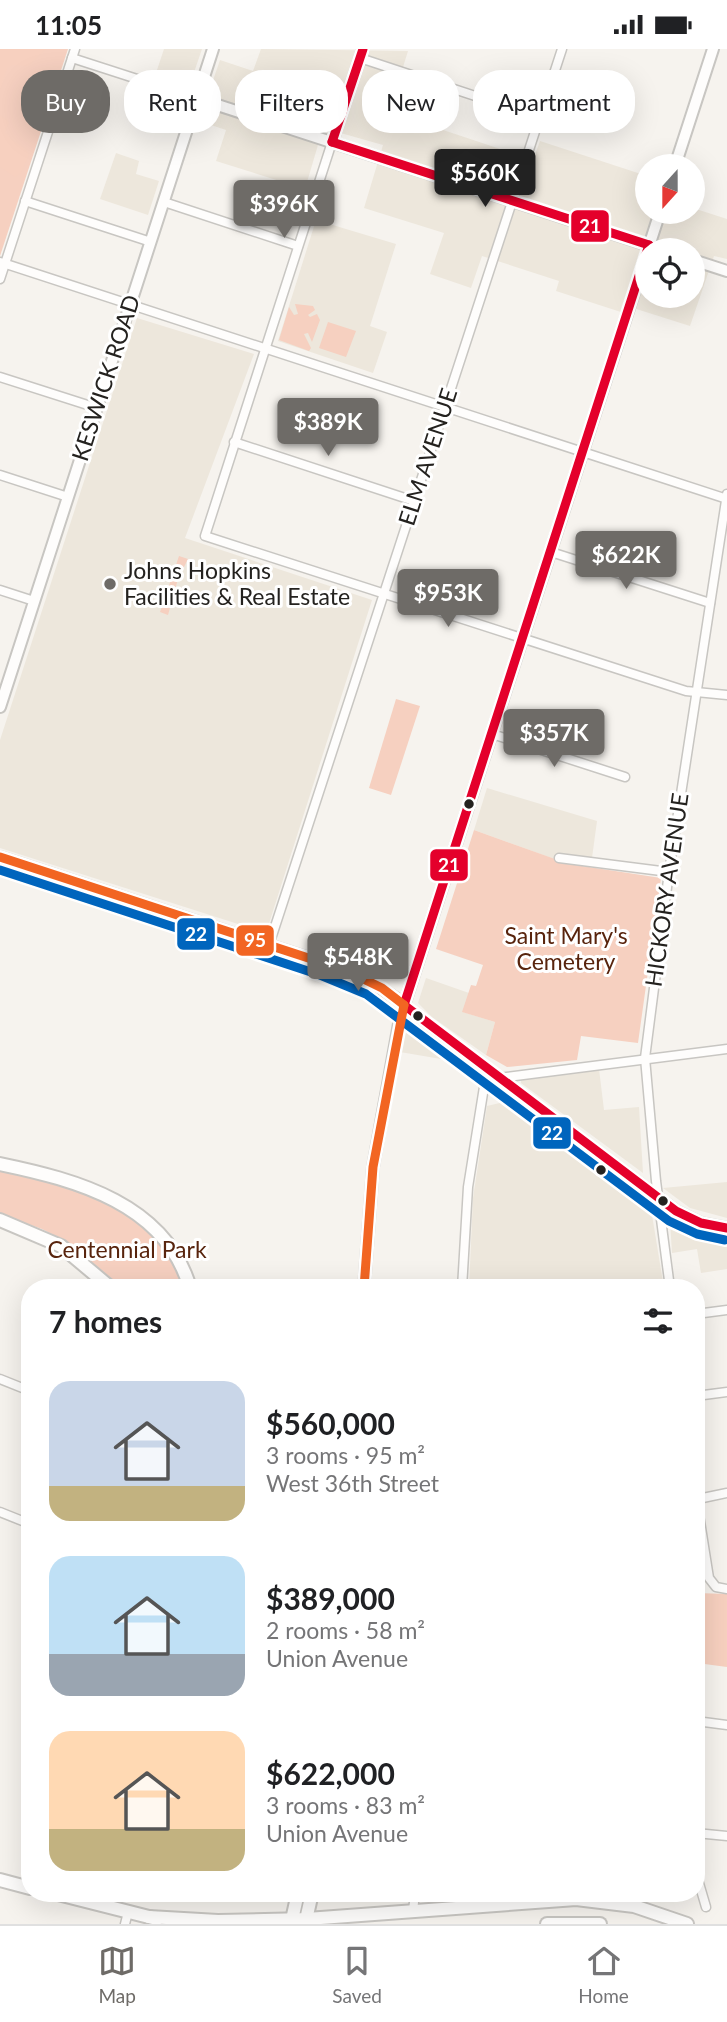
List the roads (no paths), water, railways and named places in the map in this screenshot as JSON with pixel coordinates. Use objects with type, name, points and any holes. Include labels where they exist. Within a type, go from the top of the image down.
[{"type":"main road","points":[[0,1164],[91,1189],[134,1211],[170,1243],[186,1279]]},
{"type":"main road","points":[[0,1220],[61,1246],[100,1279]]},
{"type":"main road","points":[[0,1881],[21,1886]]},
{"type":"main road","points":[[80,1902],[126,1918],[291,1922],[525,1902]]},
{"type":"main road","points":[[291,1922],[296,1902]]},
{"type":"main road","points":[[306,1922],[310,1902]]},
{"type":"main road","points":[[603,1902],[641,1908],[687,1924]]},
{"type":"main road","points":[[149,1917],[174,1924]]},
{"type":"main road","points":[[547,1924],[600,1924]]},
{"type":"street","name":"KESWICK ROAD","points":[[206,70],[213,49]]},
{"type":"street","name":"ELM AVENUE","points":[[555,70],[562,49]]},
{"type":"street","points":[[679,154],[713,49]]},
{"type":"street","points":[[0,279],[2,263],[74,53],[124,71]]},
{"type":"street","points":[[473,93],[361,53],[205,535],[523,639],[696,692],[727,695]]},
{"type":"street","points":[[221,106],[635,241]]},
{"type":"street","name":"KESWICK ROAD","points":[[0,707],[186,133]]},
{"type":"street","name":"ELM AVENUE","points":[[269,945],[534,133]]},
{"type":"street","points":[[25,201],[151,242]]},
{"type":"street","points":[[164,202],[298,246]]},
{"type":"street","points":[[2,263],[727,497]]},
{"type":"street","points":[[705,264],[727,271]]},
{"type":"street","points":[[365,1279],[373,1167],[404,1005],[635,289]]},
{"type":"street","points":[[0,377],[97,408]]},
{"type":"street","points":[[233,442],[414,501]]},
{"type":"street","points":[[0,475],[68,497]]},
{"type":"street","name":"HICKORY AVENUE","points":[[669,1279],[645,1058],[669,872],[727,497]]},
{"type":"street","points":[[551,552],[710,603]]},
{"type":"street","points":[[0,590],[34,601]]},
{"type":"street","points":[[492,734],[625,777]]},
{"type":"street","points":[[0,857],[358,975],[404,1005],[659,1198],[694,1220],[727,1228]]},
{"type":"street","points":[[559,858],[669,872]]},
{"type":"street","points":[[463,1279],[468,1187],[484,1087],[495,1075],[727,1049]]},
{"type":"street","points":[[705,1313],[727,1310]]},
{"type":"street","points":[[0,1379],[21,1387]]},
{"type":"street","points":[[705,1396],[727,1392]]},
{"type":"street","points":[[705,1496],[727,1493]]},
{"type":"street","points":[[0,1513],[21,1521]]},
{"type":"street","points":[[705,1551],[709,1578],[716,1587],[727,1589]]},
{"type":"street","points":[[705,1722],[727,1725]]},
{"type":"street","points":[[705,1834],[727,1836]]},
{"type":"street","points":[[413,1911],[414,1902]]},
{"type":"street","points":[[705,1902],[706,1907]]},
{"type":"place","name":"Johns Hopkins Facilities & Real Estate","points":[[110,584]]},
{"type":"park label","name":"Saint Mary's Cemetery","points":[[566,949]]},
{"type":"park label","name":"Centennial Park","points":[[127,1250]]}]
